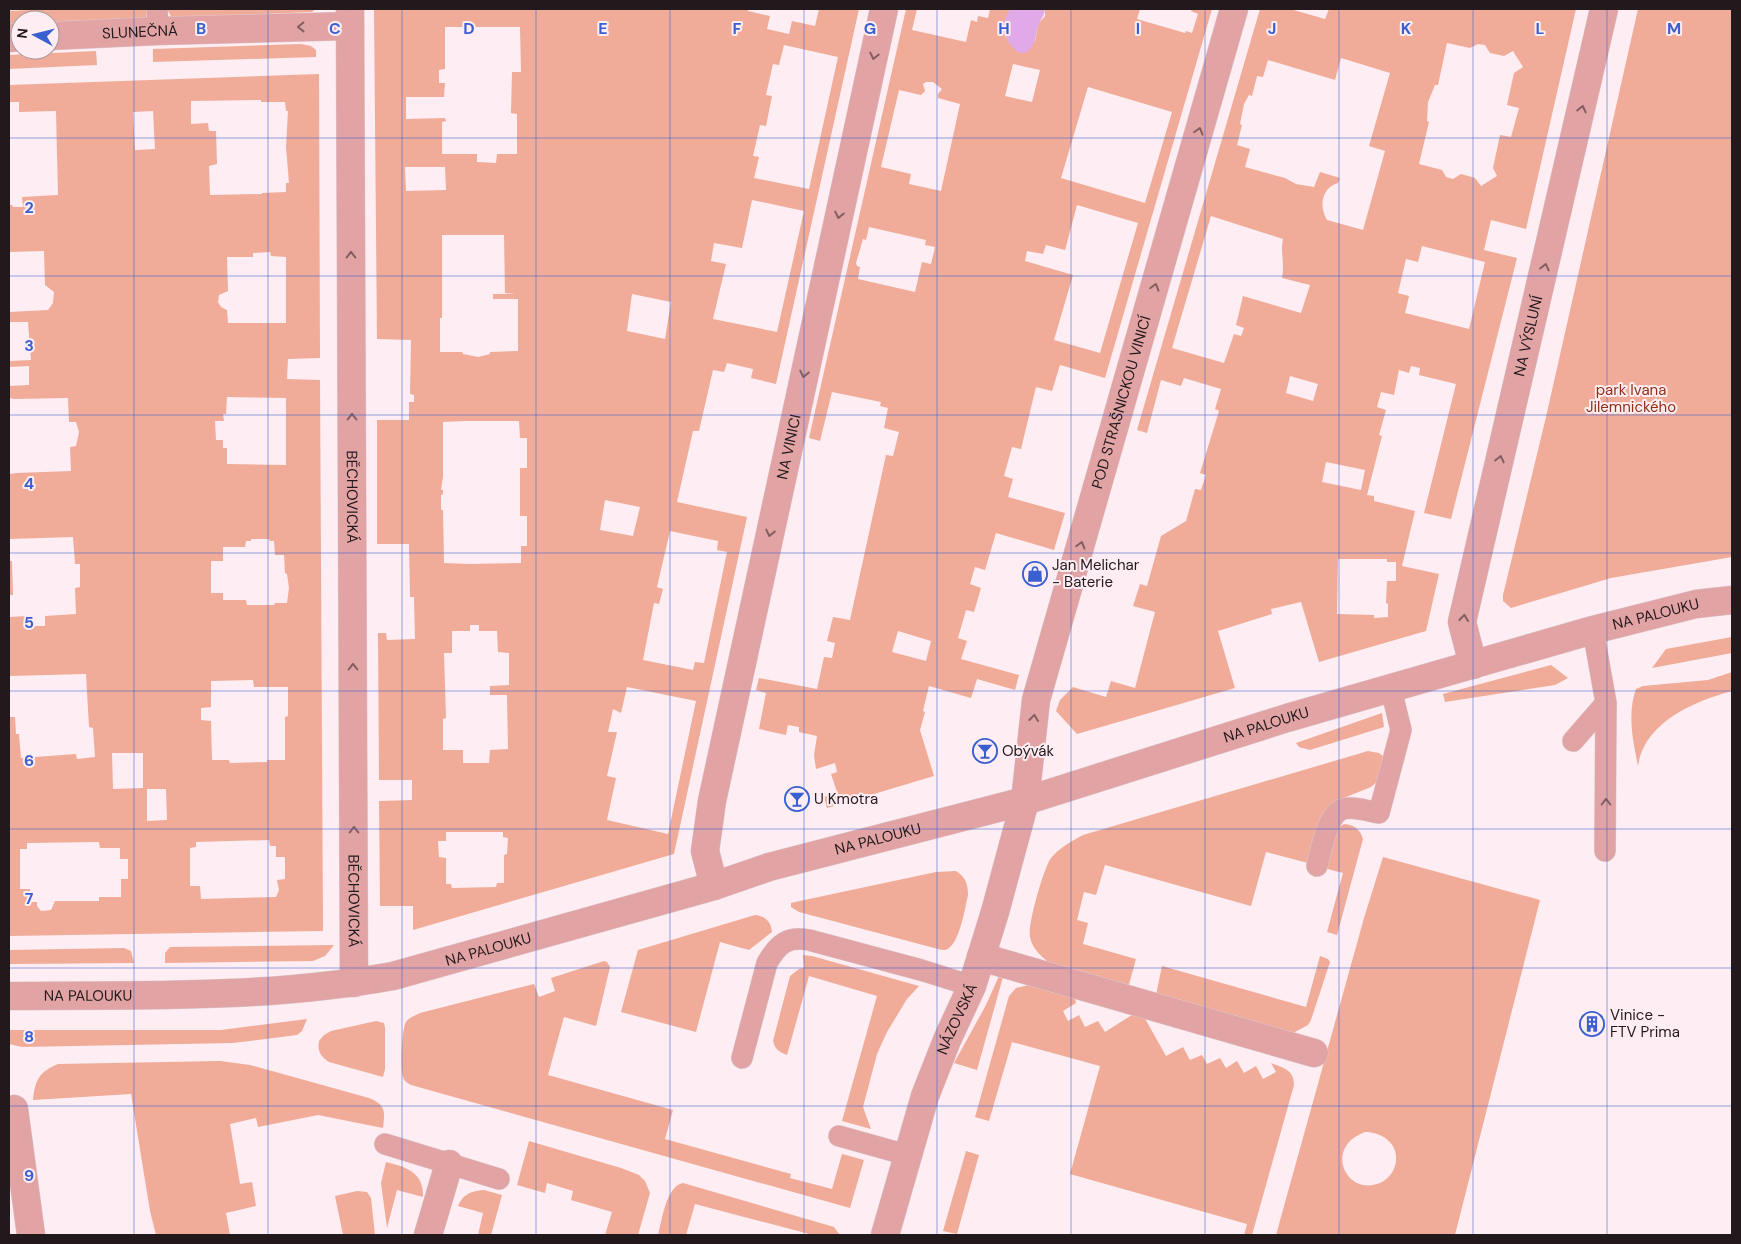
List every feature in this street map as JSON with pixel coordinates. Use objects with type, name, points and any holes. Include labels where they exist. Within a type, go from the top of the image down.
[{"type":"street","name":"NA VINICI","points":[[714,886],[705,851],[712,801],[884,9]]},
{"type":"street","name":"POD STRAŠNICKOU VINICÍ","points":[[1025,801],[1036,700],[1234,9]]},
{"type":"street","name":"NA VÝSLUNÍ","points":[[1473,665],[1462,622],[1604,9]]},
{"type":"street","name":"SLUNEČNÁ","points":[[60,35],[158,20],[350,17]]},
{"type":"street","name":"BĚCHOVICKÁ","points":[[350,17],[354,984]]},
{"type":"street","name":"NA PALOUKU","points":[[9,996],[258,993],[354,984],[393,976],[714,886],[769,867],[1025,801],[1286,718],[1593,630],[1696,604],[1732,600]]},
{"type":"street","name":"NÁZOVSKÁ","points":[[885,1235],[925,1096],[947,1040],[972,986],[995,912],[1025,801]]},
{"type":"street","points":[[981,957],[1314,1053]]},
{"type":"street","points":[[14,1109],[31,1235]]},
{"type":"street","points":[[428,1235],[449,1164]]},
{"type":"lane","points":[[1593,630],[1606,703],[1605,851]]},
{"type":"lane","points":[[1317,866],[1328,828],[1337,813],[1351,808],[1379,813],[1401,730],[1391,688]]},
{"type":"lane","points":[[1573,741],[1606,703]]},
{"type":"lane","points":[[742,1058],[766,962],[783,942],[800,939],[818,942],[925,971],[972,986]]},
{"type":"lane","points":[[840,1136],[907,1155]]},
{"type":"lane","points":[[385,1144],[499,1180]]},
{"type":"green space","points":[[146,9],[146,19],[60,23],[60,10],[30,10]]},
{"type":"green space","points":[[167,9],[316,9],[312,12],[172,18]]},
{"type":"green space","points":[[374,9],[748,9],[748,11],[770,16],[767,29],[789,34],[792,21],[815,26],[819,9],[859,9],[776,384],[751,378],[753,369],[727,363],[724,372],[713,370],[699,431],[693,431],[677,502],[747,517],[674,854],[413,930],[413,906],[380,906],[379,801],[412,800],[412,780],[379,780],[378,633],[386,633],[387,640],[415,639],[414,597],[410,597],[409,544],[377,544],[377,420],[409,420],[409,402],[414,402],[414,395],[410,394],[411,340],[377,339]],"holes":[[[445,27],[520,27],[521,72],[512,72],[511,113],[517,114],[517,154],[497,154],[496,163],[477,162],[477,154],[442,154],[442,122],[446,121],[445,118],[406,119],[406,97],[444,97],[445,83],[439,83],[439,70],[445,69]],[[784,45],[838,57],[809,189],[754,178],[759,157],[753,156],[760,125],[766,126],[772,96],[766,95],[773,64],[779,65]],[[405,167],[445,167],[446,190],[406,191]],[[752,200],[804,211],[777,332],[713,319],[726,264],[711,261],[714,243],[742,248]],[[442,235],[504,235],[505,293],[515,294],[493,294],[493,299],[518,299],[518,351],[490,352],[490,354],[478,357],[463,354],[462,352],[440,352]],[[632,294],[671,302],[665,339],[627,331]],[[519,421],[520,438],[527,438],[527,468],[520,468],[520,516],[527,516],[527,546],[521,546],[521,563],[444,563],[443,510],[441,510],[443,422]],[[605,500],[640,507],[633,536],[600,530]],[[670,531],[718,541],[717,550],[727,552],[704,663],[695,662],[693,670],[643,660],[654,603],[659,604],[663,589],[657,587]],[[470,625],[479,625],[479,631],[497,631],[498,652],[509,653],[509,685],[490,686],[490,695],[507,695],[508,749],[490,750],[489,763],[463,763],[463,750],[443,750],[443,719],[446,718],[444,653],[452,653],[452,631],[470,631]],[[627,687],[696,701],[668,834],[607,820],[616,778],[607,776],[617,732],[608,732],[613,709],[621,713]],[[446,832],[503,832],[503,837],[508,838],[507,854],[504,855],[504,883],[497,883],[496,887],[452,888],[451,884],[446,884],[446,858],[439,857],[438,841],[446,841]]]},
{"type":"green space","points":[[906,9],[917,9],[912,30],[966,42],[971,20],[977,22],[978,16],[988,18],[990,9],[1010,9],[1004,26],[1006,38],[1035,41],[1038,24],[1045,16],[1045,9],[1140,9],[1137,19],[1185,33],[1186,31],[1192,33],[1198,14],[1191,11],[1192,9],[1212,9],[1105,378],[1060,365],[1052,391],[1036,387],[1021,449],[1012,447],[1004,476],[1013,479],[1008,497],[1065,513],[1054,550],[996,533],[985,570],[975,567],[970,584],[981,588],[974,612],[966,610],[958,638],[967,641],[961,659],[1019,675],[1015,690],[977,679],[971,698],[929,686],[920,730],[934,776],[827,808],[824,797],[837,792],[831,774],[837,772],[835,763],[816,769],[814,755],[817,736],[799,732],[799,727],[788,725],[786,735],[759,729],[766,693],[756,690],[759,678],[817,689],[824,657],[832,658],[835,643],[827,641],[833,617],[850,620],[886,455],[893,456],[899,432],[884,428],[888,408],[880,406],[881,402],[832,392],[820,441],[809,438]],"holes":[[[1013,64],[1040,70],[1032,102],[1005,96]],[[933,82],[942,89],[938,94],[938,98],[960,104],[941,191],[909,184],[911,174],[881,167],[899,90],[921,95],[925,91],[923,84]],[[1088,87],[1172,112],[1145,203],[1061,178]],[[1077,205],[1138,223],[1100,353],[1054,340],[1073,275],[1025,261],[1027,251],[1043,254],[1046,245],[1065,250]],[[869,227],[926,240],[925,245],[935,247],[931,264],[922,262],[915,292],[858,279],[860,267],[856,263],[863,239],[866,240]],[[898,631],[931,641],[926,661],[892,652]]]},
{"type":"green space","points":[[1260,9],[1290,9],[1325,19],[1329,9],[1576,9],[1526,229],[1491,220],[1484,250],[1517,258],[1451,519],[1424,513],[1456,384],[1419,375],[1420,368],[1411,366],[1409,373],[1399,370],[1394,395],[1381,392],[1377,407],[1386,410],[1379,435],[1382,436],[1367,495],[1374,496],[1374,501],[1415,511],[1402,566],[1439,574],[1426,631],[1319,662],[1301,602],[1271,609],[1272,614],[1218,631],[1235,688],[1077,734],[1056,711],[1060,700],[1073,687],[1106,697],[1111,681],[1135,688],[1155,612],[1133,606],[1140,584],[1147,586],[1161,536],[1186,521],[1195,489],[1201,490],[1206,475],[1200,473],[1219,411],[1215,409],[1221,389],[1184,378],[1181,386],[1161,380],[1147,433],[1137,430]],"holes":[[[1447,43],[1470,48],[1478,44],[1485,45],[1490,53],[1504,56],[1513,51],[1523,67],[1514,73],[1507,105],[1519,108],[1511,137],[1500,135],[1493,168],[1497,176],[1481,186],[1475,178],[1461,174],[1453,179],[1446,177],[1442,170],[1419,164],[1429,122],[1427,121],[1428,102],[1435,85],[1438,85]],[[1341,58],[1390,73],[1369,146],[1385,151],[1363,230],[1327,220],[1324,215],[1322,204],[1325,193],[1332,185],[1338,183],[1340,178],[1320,172],[1314,187],[1296,184],[1285,178],[1245,167],[1250,149],[1237,145],[1242,125],[1240,124],[1244,104],[1249,95],[1252,96],[1257,76],[1263,77],[1268,60],[1335,80]],[[1211,216],[1283,239],[1282,278],[1310,285],[1301,313],[1243,296],[1236,325],[1244,328],[1241,336],[1234,334],[1224,363],[1172,348]],[[1422,246],[1485,262],[1469,329],[1405,313],[1409,296],[1398,293],[1406,259],[1418,262]],[[1290,376],[1318,384],[1313,401],[1286,393]],[[1326,462],[1365,470],[1361,490],[1322,482]],[[1338,559],[1387,559],[1387,562],[1396,562],[1396,581],[1387,581],[1386,603],[1388,604],[1388,617],[1374,618],[1374,615],[1337,614]]]},
{"type":"green space","name":"park Ivana Jilemnického","points":[[1638,9],[1732,9],[1732,557],[1611,578],[1511,608],[1503,601],[1503,595],[1546,417]]},
{"type":"green space","points":[[301,44],[311,46],[316,50],[316,57],[153,62],[153,49]]},
{"type":"green space","points":[[96,51],[97,65],[9,69],[9,55],[10,60],[60,60],[60,53]]},
{"type":"green space","points":[[319,74],[320,358],[288,359],[287,379],[320,380],[323,931],[9,936],[9,717],[15,717],[21,758],[76,754],[77,759],[95,757],[93,728],[89,727],[86,674],[9,676],[9,617],[28,616],[28,626],[45,626],[45,616],[76,614],[75,588],[80,587],[80,564],[75,564],[73,537],[9,539],[9,474],[71,471],[70,447],[76,446],[79,432],[76,422],[69,422],[68,398],[9,398],[9,386],[29,385],[29,366],[9,367],[9,361],[31,360],[28,322],[9,322],[9,312],[48,310],[53,303],[54,292],[45,285],[44,251],[9,252],[9,205],[23,207],[22,197],[58,195],[56,111],[19,112],[19,102],[9,102],[9,85]],"holes":[[[261,100],[261,102],[285,102],[286,111],[288,111],[286,147],[289,183],[286,183],[286,192],[210,195],[209,166],[217,164],[216,131],[209,131],[208,123],[191,124],[191,101]],[[153,111],[155,149],[135,150],[133,112]],[[270,252],[271,256],[286,257],[286,323],[228,323],[227,310],[221,307],[218,302],[219,295],[228,291],[227,257],[253,257],[253,253]],[[227,397],[286,398],[286,465],[227,464],[227,448],[223,448],[223,440],[216,440],[215,421],[224,421],[223,414],[226,414]],[[251,539],[269,539],[274,541],[275,555],[284,555],[285,573],[287,574],[289,588],[287,603],[247,605],[246,600],[223,600],[223,593],[211,593],[211,561],[223,561],[223,547],[245,547],[246,541],[251,541]],[[253,680],[254,687],[288,687],[288,716],[285,717],[285,760],[230,763],[229,760],[212,760],[211,721],[201,720],[201,708],[211,707],[211,681]],[[112,753],[143,753],[143,788],[113,789]],[[147,789],[166,789],[167,820],[147,821]],[[269,840],[270,846],[276,846],[276,857],[285,857],[285,879],[277,880],[279,890],[276,897],[201,899],[200,886],[190,886],[190,848],[196,847],[196,842]],[[99,842],[100,848],[120,848],[120,859],[128,859],[128,879],[121,879],[121,897],[99,897],[99,901],[55,901],[51,910],[41,911],[37,906],[37,902],[30,902],[30,889],[20,889],[20,849],[27,849],[27,843]]]},
{"type":"green space","points":[[9,561],[12,561],[13,595],[9,595]]},
{"type":"green space","points":[[1732,637],[1732,653],[1652,668],[1666,649]]},
{"type":"green space","points":[[1551,665],[1568,678],[1555,685],[1445,702],[1443,694]]},
{"type":"green space","points":[[1732,672],[1732,691],[1703,701],[1673,716],[1650,737],[1642,751],[1638,766],[1631,718],[1636,689],[1643,686],[1708,680]]},
{"type":"green space","points":[[1382,713],[1384,727],[1310,750],[1299,747],[1296,743]]},
{"type":"green space","points":[[1368,751],[1379,753],[1385,758],[1377,782],[1371,787],[1346,797],[1335,805],[1308,863],[1266,852],[1251,906],[1105,865],[1096,895],[1084,892],[1077,920],[1088,923],[1083,944],[1136,959],[1128,988],[1048,962],[1034,948],[1030,937],[1031,921],[1044,873],[1054,854],[1074,840],[1083,835]]},
{"type":"green space","points":[[1344,824],[1356,828],[1363,839],[1337,935],[1327,932],[1343,873],[1324,868],[1333,838],[1339,827]]},
{"type":"green space","points":[[1383,857],[1540,900],[1455,1235],[1276,1235],[1364,918]],"holes":[[[1365,1132],[1384,1137],[1393,1146],[1396,1159],[1395,1166],[1391,1174],[1380,1183],[1368,1185],[1357,1183],[1349,1177],[1344,1168],[1342,1158],[1345,1148],[1352,1139]]]},
{"type":"green space","points":[[956,871],[965,881],[968,895],[956,938],[953,944],[945,950],[799,912],[791,907],[791,903],[795,902],[936,872]]},
{"type":"green space","points":[[755,915],[767,920],[772,932],[749,950],[720,942],[696,1032],[621,1012],[638,950]]},
{"type":"green space","points":[[334,945],[325,956],[313,961],[165,963],[165,953],[170,947]]},
{"type":"green space","points":[[124,948],[131,951],[134,963],[9,964],[9,950]]},
{"type":"green space","points":[[803,955],[919,986],[907,999],[887,1032],[877,1054],[863,1107],[871,1129],[842,1121],[877,996],[809,976],[787,1055],[778,1050],[774,1044],[773,1041],[790,976],[799,969],[804,968]]},
{"type":"green space","points":[[1320,956],[1328,959],[1330,962],[1311,1020],[1308,1025],[1293,1033],[1156,995],[1162,966],[1306,1007]]},
{"type":"green space","points":[[604,961],[610,967],[596,1026],[564,1017],[548,1075],[673,1110],[665,1139],[791,1174],[790,1178],[832,1189],[842,1154],[864,1160],[850,1208],[411,1085],[404,1080],[402,1073],[403,1040],[405,1026],[410,1018],[420,1013],[534,984],[539,997],[555,991],[551,978]]},
{"type":"green space","points":[[999,976],[1003,977],[977,1070],[954,1063],[986,1005]]},
{"type":"green space","points":[[1029,985],[1074,995],[1076,1003],[1063,1011],[1068,1021],[1079,1015],[1085,1027],[1098,1021],[1105,1032],[1135,1013],[1143,1015],[1166,1056],[1183,1047],[1190,1060],[1202,1055],[1207,1064],[1220,1058],[1226,1068],[1237,1061],[1244,1073],[1256,1066],[1263,1079],[1276,1072],[1271,1063],[1284,1068],[1290,1073],[1294,1080],[1294,1085],[1252,1235],[1244,1235],[1247,1224],[1070,1174],[1100,1066],[1012,1042],[989,1121],[975,1117],[1009,996],[1016,988]]},
{"type":"green space","points":[[307,1019],[302,1031],[297,1035],[233,1043],[22,1047],[9,1044],[9,1030],[221,1030]]},
{"type":"green space","points":[[376,1021],[384,1023],[385,1028],[385,1069],[383,1077],[329,1062],[320,1053],[319,1041],[331,1031]]},
{"type":"green space","points":[[220,1061],[250,1065],[369,1098],[379,1103],[383,1109],[383,1128],[318,1115],[258,1127],[256,1118],[230,1124],[240,1184],[252,1182],[256,1206],[226,1213],[230,1235],[156,1235],[150,1211],[131,1094],[33,1100],[39,1078],[46,1070],[58,1064]]},
{"type":"green space","points":[[529,1141],[639,1175],[645,1181],[650,1193],[638,1235],[605,1235],[612,1212],[571,1200],[573,1191],[547,1183],[545,1193],[517,1185]]},
{"type":"green space","points":[[966,1151],[979,1155],[957,1234],[943,1231]]},
{"type":"green space","points":[[386,1162],[412,1172],[417,1176],[423,1189],[423,1197],[397,1190],[387,1228],[381,1183]]},
{"type":"green space","points":[[683,1183],[834,1227],[840,1235],[813,1235],[695,1204],[686,1235],[658,1235],[663,1213],[672,1190]]},
{"type":"green space","points":[[484,1190],[502,1195],[491,1235],[478,1235],[483,1213],[458,1206],[468,1194]]},
{"type":"green space","points":[[357,1191],[367,1192],[371,1198],[375,1235],[343,1235],[335,1196]]},
{"type":"shaded area","points":[[1010,9],[1045,9],[1033,46],[1024,53],[1015,50],[1011,46],[1004,31],[1004,22]]},
{"type":"place","name":"Jan Melichar - Baterie","points":[[1035,574]]},
{"type":"place","name":"Obývák","points":[[985,751]]},
{"type":"place","name":"U Kmotra","points":[[797,799]]},
{"type":"place","name":"Vinice - FTV Prima","points":[[1592,1024]]}]
